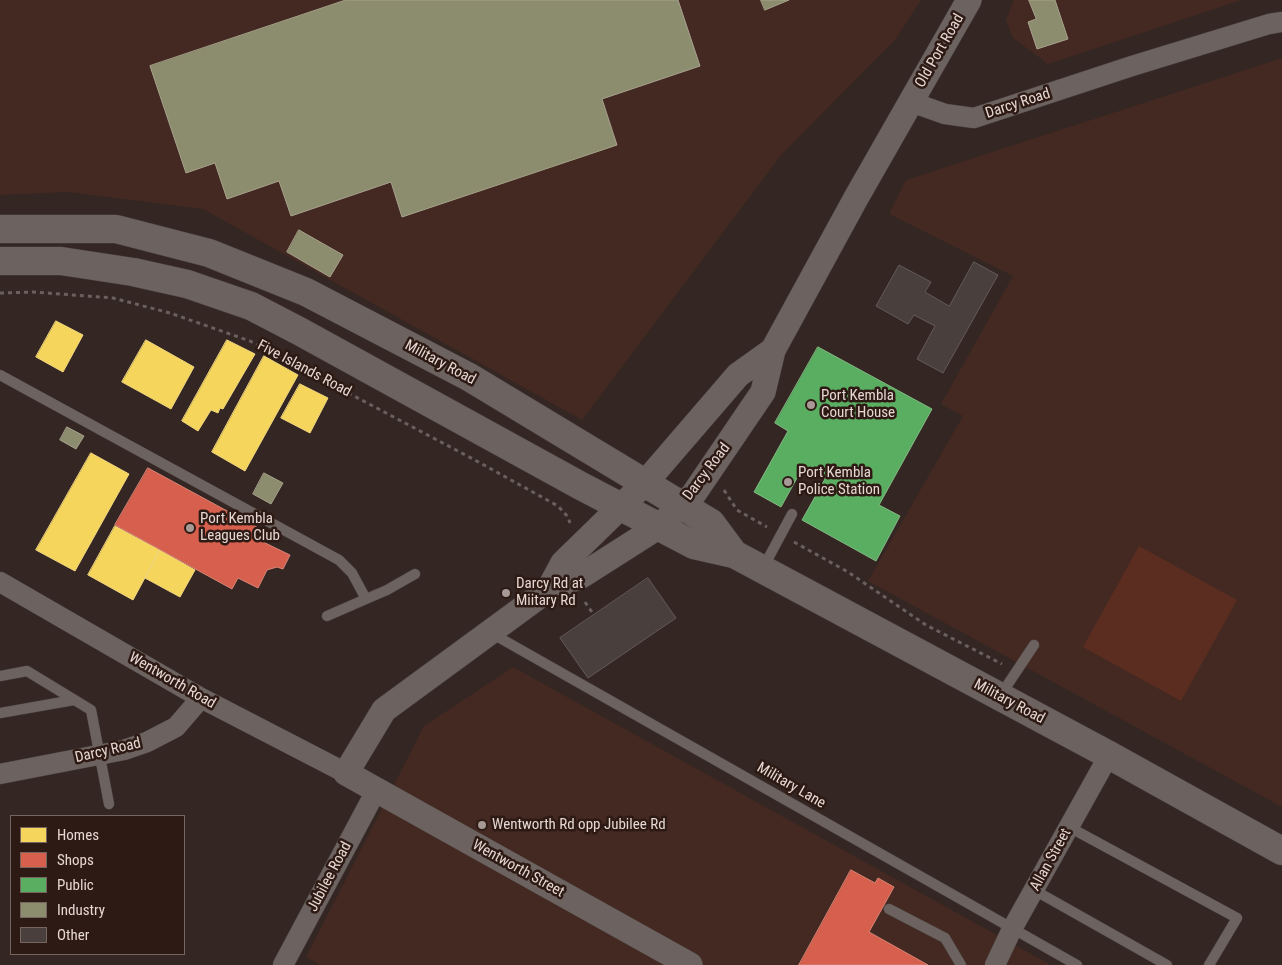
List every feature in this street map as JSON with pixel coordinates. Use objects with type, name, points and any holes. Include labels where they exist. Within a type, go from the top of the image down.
[{"type":"main road","name":"Military Road","points":[[0,229],[116,229],[209,253],[306,292],[469,377],[711,523],[734,554]]},
{"type":"main road","name":"Military Road","points":[[0,262],[61,262],[108,268],[187,284],[250,306],[658,527],[694,545],[734,554],[1109,755],[1282,852]]},
{"type":"street","name":"Old Port Road","points":[[910,102],[969,0]]},
{"type":"street","name":"Darcy Road","points":[[346,773],[384,710],[549,589],[581,576],[658,527],[693,495],[763,392],[773,350],[910,102],[945,114],[974,118],[1141,63],[1268,24],[1282,22]]},
{"type":"street","name":"Darcy Road","points":[[549,589],[563,562],[645,483],[738,375],[773,350]]},
{"type":"street","name":"Wentworth Road","points":[[0,582],[202,698],[346,773]]},
{"type":"street","name":"Darcy Road","points":[[0,774],[124,750],[147,742],[176,727],[202,698]]},
{"type":"street","name":"Allan Street","points":[[995,965],[1012,929],[1109,755]]},
{"type":"street","name":"Wentworth Street","points":[[346,773],[690,965]]},
{"type":"street","name":"Jubilee Road","points":[[283,965],[377,789]]},
{"type":"lane","points":[[0,375],[339,560],[352,573],[366,599]]},
{"type":"lane","points":[[762,570],[792,514]]},
{"type":"lane","points":[[327,616],[387,590],[415,574]]},
{"type":"lane","name":"Military Lane","points":[[490,633],[1077,965]]},
{"type":"lane","points":[[999,697],[1034,645]]},
{"type":"lane","points":[[0,676],[27,670],[91,710],[109,804]]},
{"type":"lane","points":[[0,713],[74,700]]},
{"type":"lane","points":[[1069,827],[1237,918],[1209,965]]},
{"type":"lane","points":[[1034,890],[1167,965]]},
{"type":"lane","points":[[889,909],[945,938],[961,965]]},
{"type":"path","name":"Five Islands Road","points":[[0,293],[33,292],[113,298],[170,313],[250,341],[558,506],[568,517],[572,531]]},
{"type":"path","points":[[718,488],[725,490],[737,510],[848,572],[926,625],[1016,672]]},
{"type":"path","points":[[585,602],[594,615]]},
{"type":"shaded area","points":[[0,0],[921,0],[895,40],[782,154],[582,420],[203,209],[68,192],[0,195]]},
{"type":"shaded area","points":[[1014,0],[1242,0],[1048,64],[1013,38],[1006,20]]},
{"type":"shaded area","points":[[1282,58],[1282,807],[868,581],[963,416],[941,404],[1013,276],[889,214],[906,180]]},
{"type":"shaded area","points":[[1139,546],[1237,600],[1181,701],[1083,647]]},
{"type":"shaded area","points":[[513,667],[1051,965],[320,965],[306,957],[424,726]]},
{"type":"building: Homes","points":[[56,321],[83,335],[63,372],[36,357]]},
{"type":"building: Homes","points":[[146,340],[194,367],[171,409],[122,382]]},
{"type":"building: Homes","points":[[227,340],[255,354],[223,409],[220,408],[218,413],[211,410],[198,431],[182,421]]},
{"type":"building: Homes","points":[[264,356],[298,375],[245,471],[212,452]]},
{"type":"building: Homes","points":[[300,384],[328,398],[310,433],[281,418]]},
{"type":"building: Homes","points":[[91,453],[129,474],[75,571],[36,550]]},
{"type":"building: Homes","points":[[115,526],[160,550],[133,600],[88,575]]},
{"type":"building: Homes","points":[[160,550],[195,570],[180,597],[145,578]]},
{"type":"building: Shops","name":"Port Kembla Leagues Club","points":[[148,468],[264,531],[259,540],[290,555],[283,569],[277,567],[267,570],[258,588],[238,578],[232,589],[115,525]]},
{"type":"building: Shops","points":[[851,870],[875,883],[878,878],[894,887],[869,932],[928,965],[799,965]]},
{"type":"building: Public","points":[[818,347],[932,409],[879,505],[900,516],[876,561],[802,520],[825,479],[803,467],[781,507],[754,492],[788,431],[775,423]]},
{"type":"building: Industry","points":[[346,0],[678,0],[700,66],[602,99],[617,145],[402,217],[391,182],[291,216],[279,181],[227,199],[215,163],[186,173],[150,66]]},
{"type":"building: Industry","points":[[761,0],[789,0],[765,10]]},
{"type":"building: Industry","points":[[1029,0],[1055,0],[1068,39],[1037,49],[1028,22],[1036,19]]},
{"type":"building: Industry","points":[[299,230],[343,255],[330,277],[287,252]]},
{"type":"building: Industry","points":[[67,427],[84,436],[76,449],[60,440]]},
{"type":"building: Industry","points":[[264,473],[283,483],[271,504],[253,494]]},
{"type":"building: Other","points":[[974,262],[998,275],[943,373],[917,359],[935,326],[914,315],[908,324],[876,306],[899,265],[931,282],[925,292],[949,306]]},
{"type":"building: Other","points":[[648,578],[676,618],[588,678],[560,638]]},
{"type":"place","name":"Port Kembla Court House","points":[[811,405]]},
{"type":"place","name":"Port Kembla Police Station","points":[[788,482]]},
{"type":"place","name":"Port Kembla Leagues Club","points":[[190,528]]},
{"type":"place","name":"Darcy Rd at Miitary Rd","points":[[506,593]]},
{"type":"place","name":"Wentworth Rd opp Jubilee Rd","points":[[482,825]]}]
